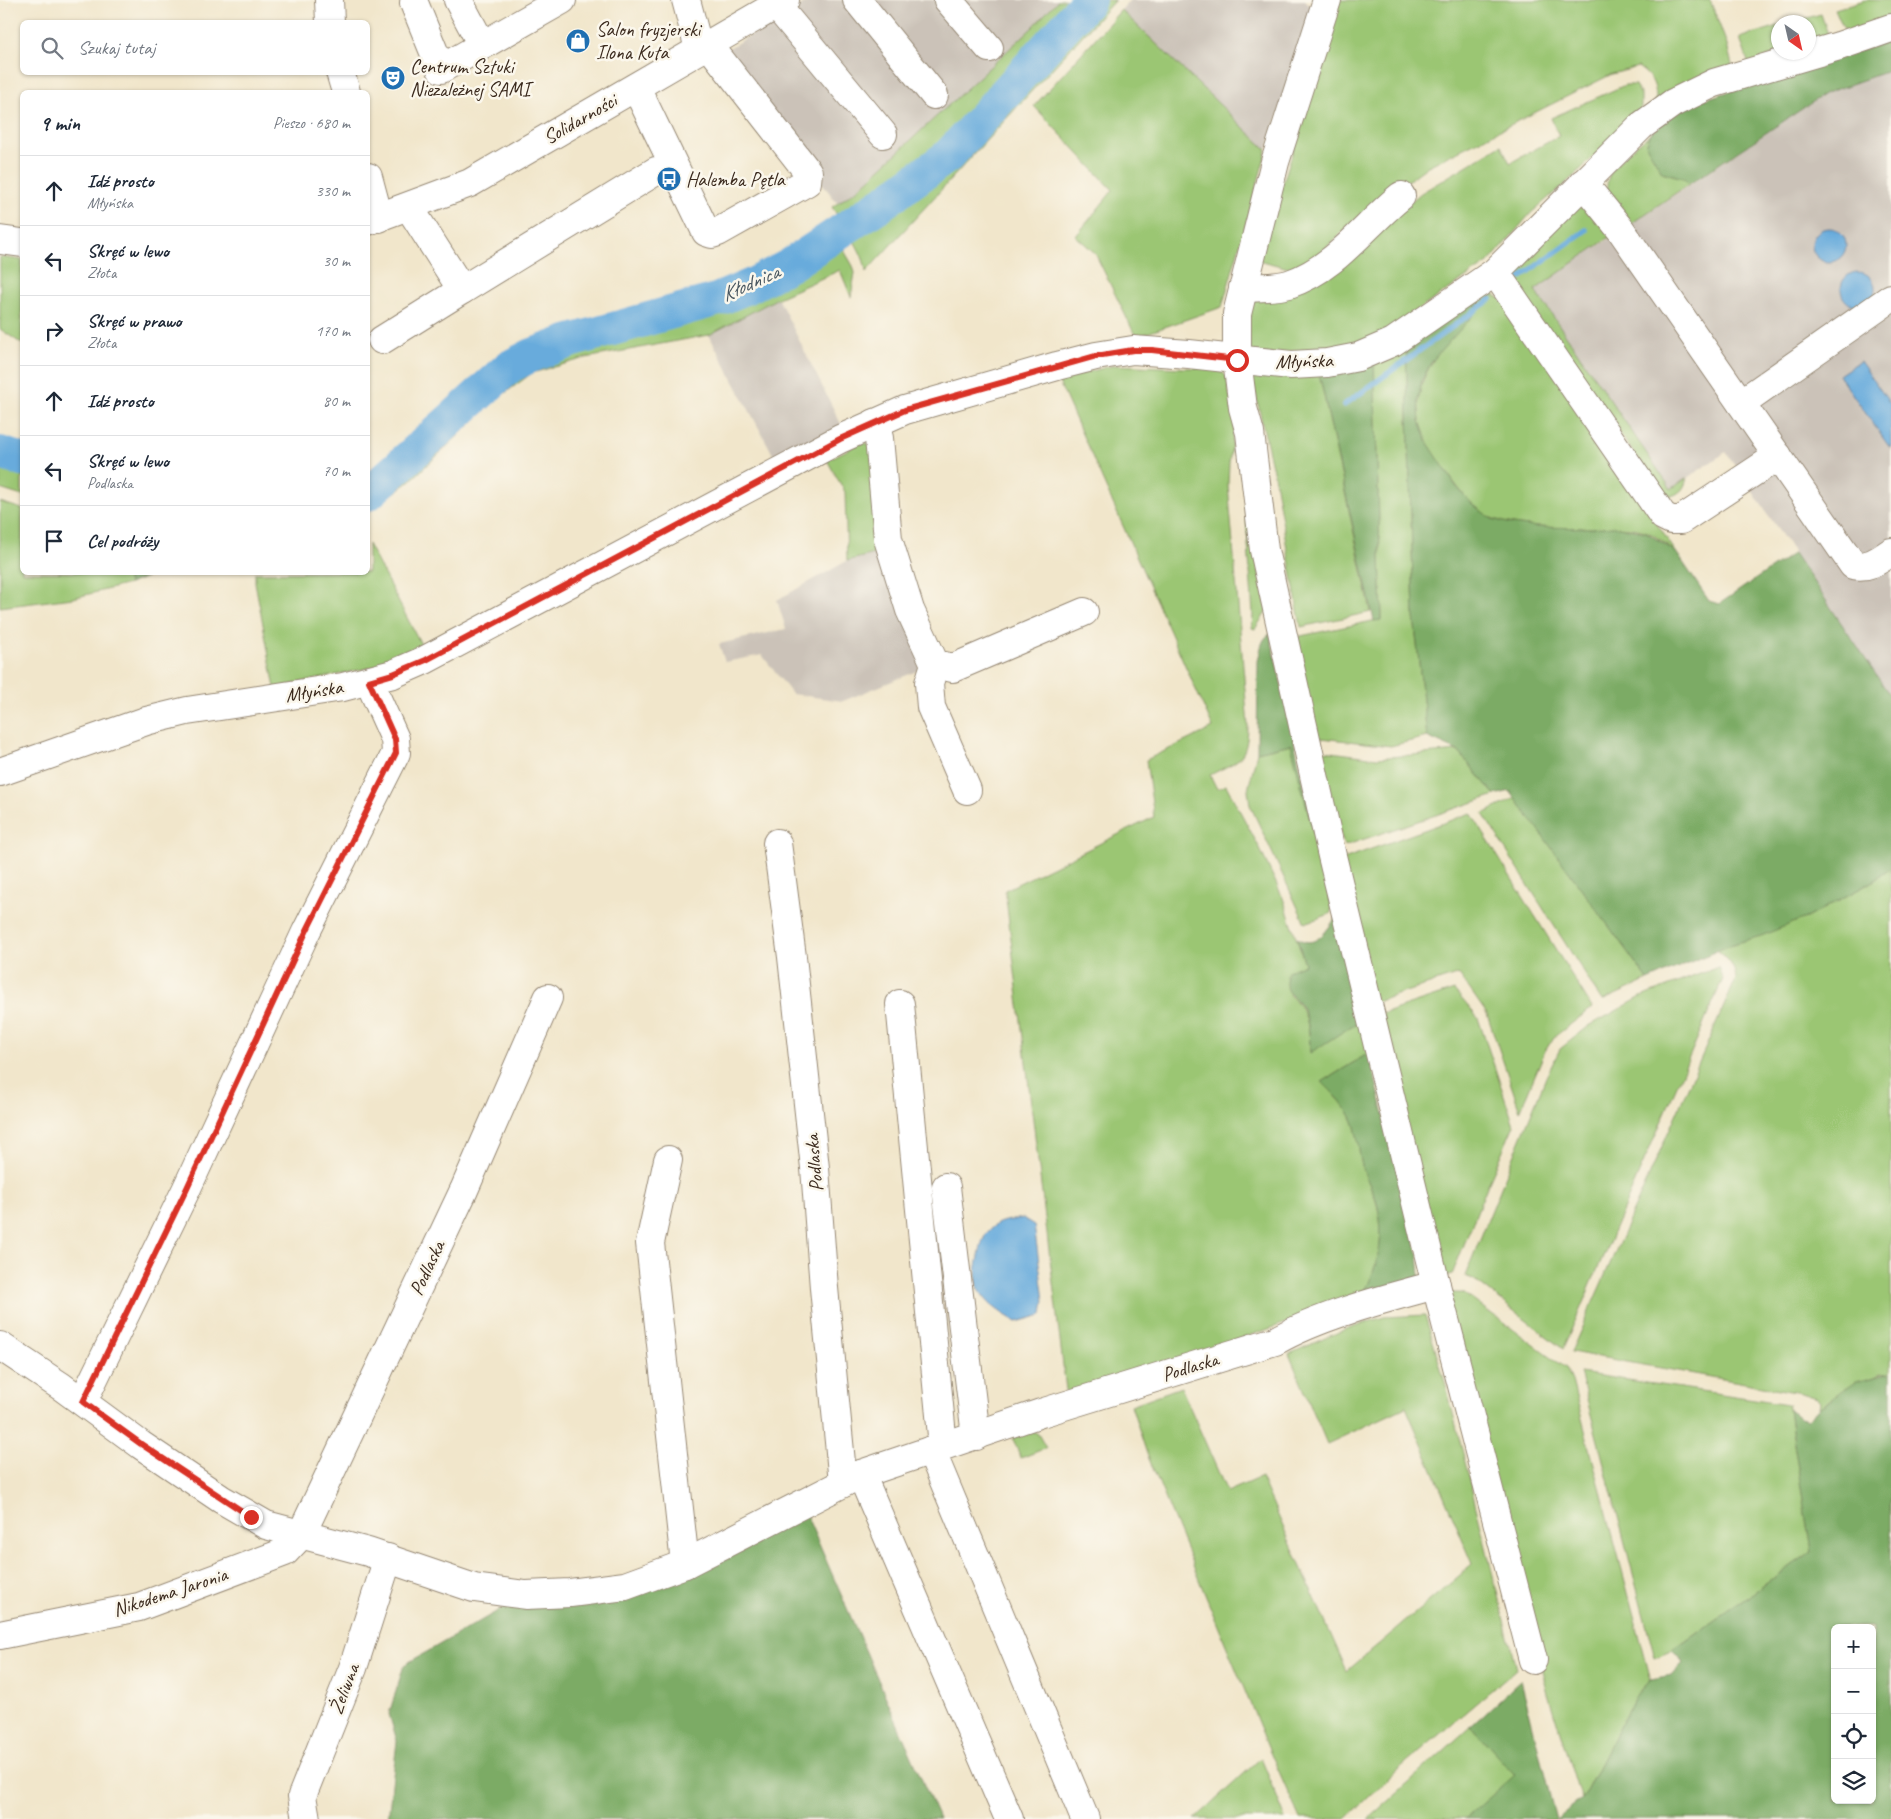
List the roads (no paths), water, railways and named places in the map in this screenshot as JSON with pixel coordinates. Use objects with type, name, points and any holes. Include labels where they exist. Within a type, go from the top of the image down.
[{"type":"street","points":[[329,0],[330,20]]},
{"type":"street","points":[[458,0],[482,45]]},
{"type":"street","points":[[412,1],[441,68],[562,0]]},
{"type":"street","points":[[636,87],[706,232],[712,234],[718,232],[807,182],[808,172],[704,47],[686,0]]},
{"type":"street","points":[[857,0],[934,95]]},
{"type":"street","points":[[948,0],[989,48]]},
{"type":"street","points":[[1327,0],[1275,162],[1243,288],[1237,314],[1237,360],[1243,408],[1250,433],[1264,550],[1330,847],[1436,1285],[1533,1660]]},
{"type":"street","points":[[780,3],[883,134]]},
{"type":"street","name":"Solidarności","points":[[373,220],[470,183],[780,3]]},
{"type":"street","name":"Młyńska","points":[[0,772],[146,721],[187,711],[343,687],[393,674],[426,660],[833,442],[905,410],[1096,356],[1133,350],[1152,350],[1291,365],[1328,363],[1358,357],[1393,342],[1495,272],[1642,126],[1673,103],[1714,84],[1891,28]]},
{"type":"street","points":[[341,75],[345,90]]},
{"type":"street","points":[[382,340],[656,171]]},
{"type":"street","points":[[1583,183],[1621,230],[1853,565],[1863,567],[1876,563],[1891,552]]},
{"type":"street","points":[[370,194],[373,220]]},
{"type":"street","points":[[1243,288],[1289,284],[1316,271],[1344,250],[1401,196]]},
{"type":"street","points":[[408,207],[462,290]]},
{"type":"street","points":[[0,240],[20,243]]},
{"type":"street","points":[[1495,272],[1664,516],[1671,520],[1681,520],[1778,456]]},
{"type":"street","points":[[1741,402],[1891,298]]},
{"type":"street","points":[[875,423],[879,438],[888,538],[910,610],[935,664],[929,683],[932,708],[967,790]]},
{"type":"street","points":[[935,664],[954,668],[1084,612]]},
{"type":"street","points":[[83,1402],[186,1190],[306,932],[396,753],[395,739],[369,681]]},
{"type":"street","name":"Podlaska","points":[[777,843],[792,957],[815,1168],[824,1288],[852,1478]]},
{"type":"street","name":"Podlaska","points":[[301,1535],[464,1190],[548,998]]},
{"type":"street","points":[[900,1004],[937,1448],[1085,1819]]},
{"type":"street","points":[[668,1160],[650,1243],[685,1564]]},
{"type":"street","points":[[946,1187],[976,1436]]},
{"type":"street","name":"Podlaska","points":[[0,1346],[83,1402],[149,1450],[266,1525],[388,1558],[474,1588],[526,1595],[570,1593],[625,1586],[685,1564],[852,1478],[1041,1413],[1274,1340],[1294,1330],[1388,1298],[1436,1285]]},
{"type":"street","points":[[852,1478],[1009,1819]]},
{"type":"street","name":"Nikodema Jaronia","points":[[0,1634],[140,1607],[285,1552],[301,1535]]},
{"type":"street","name":"Żeliwna","points":[[306,1819],[302,1796],[353,1668],[388,1558]]},
{"type":"water","points":[[1829,228],[1836,229],[1841,233],[1845,238],[1845,252],[1841,257],[1836,261],[1829,262],[1822,261],[1817,257],[1813,252],[1812,245],[1813,238],[1817,233],[1822,229]]},
{"type":"water","points":[[1858,272],[1865,273],[1870,277],[1874,282],[1874,296],[1870,301],[1865,305],[1858,306],[1851,305],[1846,301],[1842,296],[1841,289],[1842,282],[1846,277],[1851,273]]},
{"type":"water","points":[[1860,361],[1891,405],[1890,448],[1839,375]]},
{"type":"water","points":[[1023,1218],[1034,1225],[1044,1300],[1042,1315],[1017,1322],[996,1309],[984,1297],[977,1283],[976,1272],[981,1246],[989,1230],[1000,1223]]},
{"type":"waterway","name":"Kłodnica","points":[[370,492],[509,367],[530,356],[570,341],[719,299],[752,285],[790,265],[883,203],[948,156],[1089,0]]},
{"type":"waterway","points":[[1517,280],[1586,230]]},
{"type":"waterway","points":[[1344,405],[1491,299]]},
{"type":"waterway","name":"Kłodnica","points":[[0,453],[20,459]]},
{"type":"place","name":"Salon fryzjerski Ilona Kuta","points":[[578,41]]},
{"type":"place","name":"Centrum Sztuki Niezależnej SAMI","points":[[393,78]]},
{"type":"place","name":"Halemba Pętla","points":[[669,179]]}]
